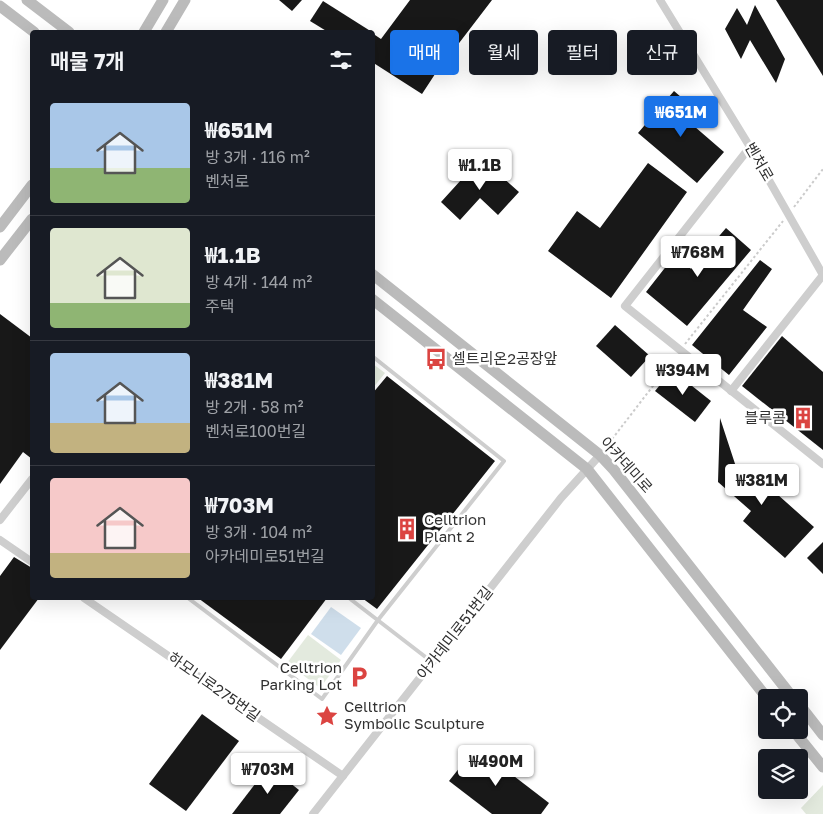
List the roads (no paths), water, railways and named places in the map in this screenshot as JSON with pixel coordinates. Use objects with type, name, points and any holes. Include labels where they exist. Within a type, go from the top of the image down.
[{"type":"main road","points":[[27,0],[66,30]]},
{"type":"main road","points":[[145,30],[163,0]]},
{"type":"main road","points":[[167,30],[185,0]]},
{"type":"main road","points":[[0,6],[31,30]]},
{"type":"main road","points":[[0,227],[30,188]]},
{"type":"main road","points":[[0,260],[30,221]]},
{"type":"main road","name":"아카데미로","points":[[375,276],[600,455],[614,470],[786,689]]},
{"type":"main road","name":"아카데미로","points":[[375,301],[587,469],[760,689]]},
{"type":"main road","points":[[808,715],[823,734]]},
{"type":"main road","points":[[801,739],[822,761]]},
{"type":"street","name":"벤처로","points":[[660,0],[750,147],[823,275]]},
{"type":"street","points":[[750,147],[625,306],[823,464]]},
{"type":"street","points":[[731,391],[823,275]]},
{"type":"street","name":"아카데미로51번길","points":[[313,814],[561,498],[600,455]]},
{"type":"street","points":[[0,520],[30,482]]},
{"type":"street","points":[[0,540],[30,561]]},
{"type":"street","name":"하모니로275번길","points":[[87,600],[343,776]]},
{"type":"lane","points":[[191,600],[322,699],[378,620],[504,461],[375,358]]},
{"type":"lane","points":[[352,600],[432,662]]},
{"type":"water","points":[[331,607],[361,628],[341,655],[311,634]]},
{"type":"place","name":"셀트리온2공장앞","points":[[436,359]]},
{"type":"place","name":"블루콤","points":[[803,418]]},
{"type":"place","name":"Celltrion Plant 2","points":[[407,529]]},
{"type":"place","name":"Celltrion Parking Lot","points":[[359,677]]},
{"type":"place","name":"Celltrion Symbolic Sculpture","points":[[327,716]]}]
